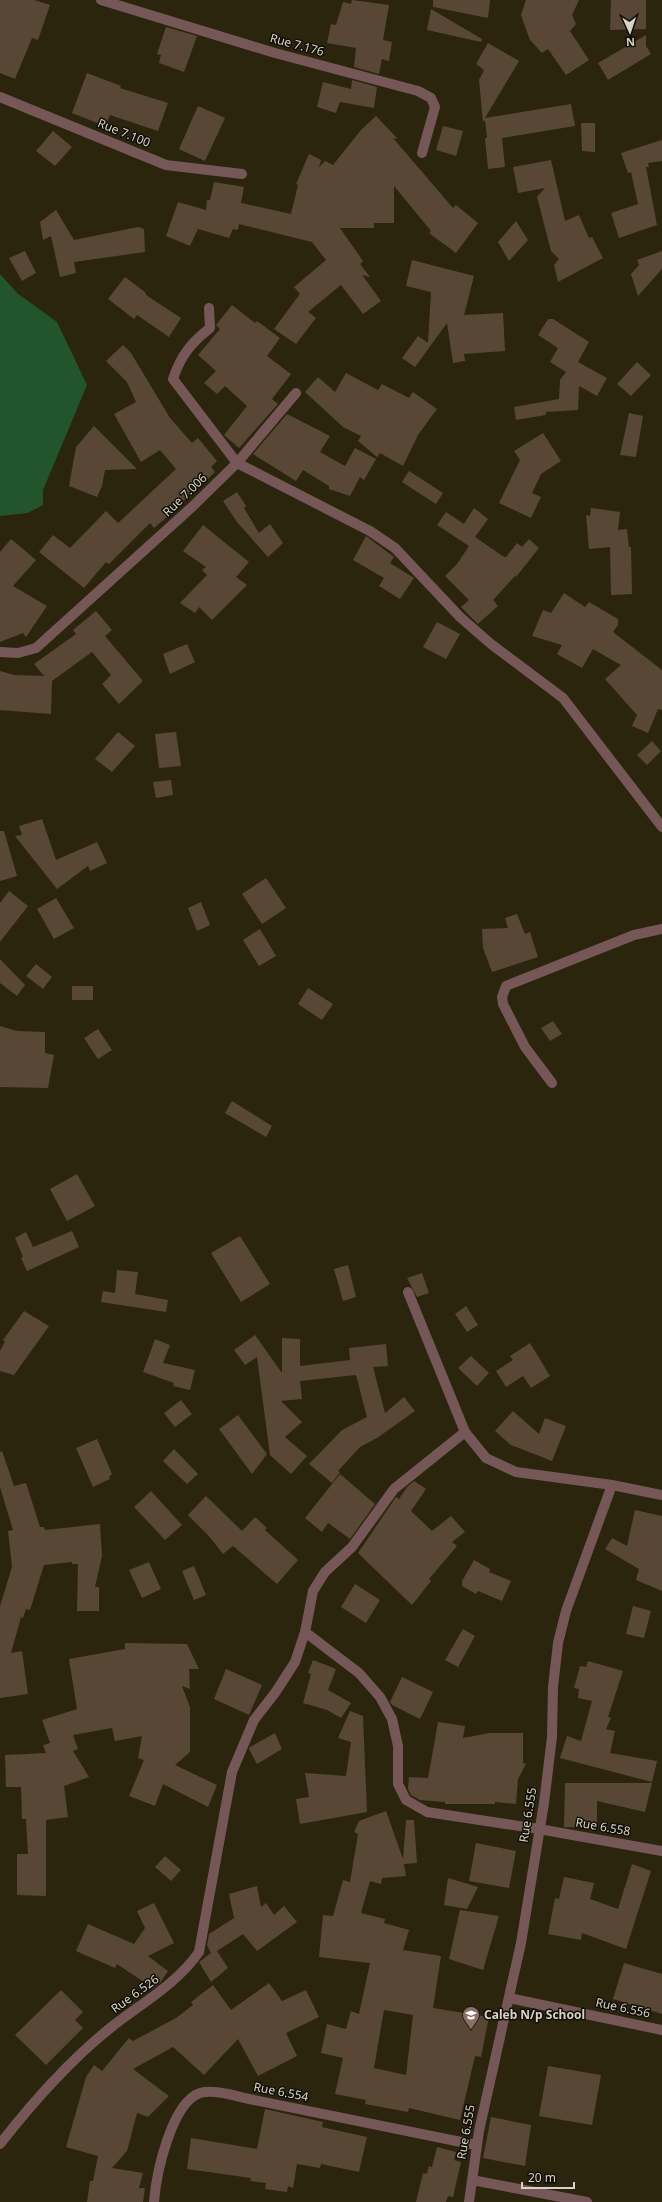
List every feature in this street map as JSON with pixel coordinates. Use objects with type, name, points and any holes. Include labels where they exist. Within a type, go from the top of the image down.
[{"type":"street","name":"Rue 7.176","points":[[101,0],[275,54],[418,91],[431,98],[435,107],[422,153]]},
{"type":"street","name":"Rue 7.100","points":[[0,97],[166,164],[242,174]]},
{"type":"street","points":[[209,308],[210,328],[196,339],[180,359],[173,379],[237,463],[370,531],[395,548],[460,617],[491,644],[563,698],[662,827]]},
{"type":"street","name":"Rue 7.006","points":[[0,652],[18,653],[36,648],[192,507],[237,463],[296,393]]},
{"type":"street","points":[[552,1083],[525,1047],[503,1004],[502,997],[506,986],[634,936],[662,929]]},
{"type":"street","points":[[408,1292],[464,1432],[486,1458],[516,1472],[612,1485],[662,1495]]},
{"type":"street","name":"Rue 6.526","points":[[0,2144],[61,2074],[108,2030],[168,1986],[189,1966],[199,1952],[204,1933],[232,1772],[242,1743],[254,1720],[275,1693],[295,1662],[305,1632],[313,1591],[326,1572],[352,1546],[394,1489],[464,1432]]},
{"type":"street","name":"Rue 6.555","points":[[469,2202],[476,2145],[521,1943],[552,1737],[553,1687],[558,1643],[566,1611],[586,1561],[612,1485]]},
{"type":"street","name":"Rue 6.558","points":[[305,1632],[359,1673],[380,1697],[392,1719],[398,1746],[398,1784],[406,1800],[427,1812],[539,1828],[662,1851]]},
{"type":"street","name":"Rue 6.556","points":[[509,1998],[662,2030]]},
{"type":"street","name":"Rue 6.554","points":[[154,2202],[165,2151],[177,2114],[190,2100],[200,2093],[211,2093],[278,2104],[476,2145]]},
{"type":"street","points":[[472,2180],[587,2202]]},
{"type":"green space","points":[[0,274],[17,293],[57,322],[87,385],[43,490],[43,505],[28,513],[0,516]]},
{"type":"building","points":[[0,0],[34,0],[50,5],[38,40],[32,38],[15,79],[0,73]]},
{"type":"building","points":[[352,0],[389,5],[383,40],[392,42],[389,61],[382,59],[379,74],[354,67],[356,48],[327,43],[331,24],[336,25],[343,2],[351,4]]},
{"type":"building","points":[[433,0],[490,0],[488,18],[433,7]]},
{"type":"building","points":[[526,0],[579,0],[572,15],[576,24],[570,31],[589,60],[566,75],[548,49],[542,53],[530,40],[521,15]]},
{"type":"building","points":[[611,0],[646,0],[646,29],[610,30]]},
{"type":"building","points":[[431,9],[482,39],[481,42],[427,30]]},
{"type":"building","points":[[166,27],[197,36],[184,72],[159,63],[161,55],[157,54]]},
{"type":"building","points":[[646,35],[646,46],[651,54],[608,80],[598,63]]},
{"type":"building","points":[[488,43],[519,61],[485,118],[571,104],[575,126],[502,138],[505,167],[488,169],[485,138],[487,138],[485,120],[483,122],[479,80],[484,70],[476,64]]},
{"type":"building","points":[[87,73],[121,86],[120,88],[168,103],[158,131],[110,115],[105,126],[72,113]]},
{"type":"building","points":[[352,80],[377,87],[374,108],[340,102],[336,113],[317,107],[323,82],[351,89]]},
{"type":"building","points":[[198,106],[225,118],[205,161],[179,149]]},
{"type":"building","points":[[376,116],[398,139],[393,138],[453,208],[456,205],[478,223],[456,253],[429,233],[431,231],[394,186],[394,223],[374,223],[374,228],[340,228],[363,261],[360,264],[370,277],[362,275],[381,301],[363,314],[341,285],[308,312],[316,318],[296,344],[274,329],[300,294],[294,287],[326,260],[312,242],[239,224],[238,230],[233,229],[229,238],[198,229],[190,246],[166,236],[178,202],[206,210],[207,200],[210,200],[214,182],[244,187],[241,203],[291,214],[298,185],[296,184],[309,154],[321,160],[319,167],[325,161],[333,165],[361,130]]},
{"type":"building","points":[[581,123],[595,123],[595,152],[582,151]]},
{"type":"building","points":[[443,126],[463,131],[456,156],[436,150]]},
{"type":"building","points":[[53,131],[72,147],[55,166],[36,151]]},
{"type":"building","points":[[662,140],[662,161],[648,163],[649,167],[646,167],[657,225],[619,238],[611,213],[638,204],[631,172],[628,173],[621,153]]},
{"type":"building","points":[[551,160],[565,221],[579,215],[589,238],[592,237],[603,258],[558,282],[554,265],[559,259],[551,251],[537,197],[545,188],[518,193],[513,167]]},
{"type":"building","points":[[56,210],[74,240],[138,227],[144,229],[145,252],[74,262],[76,273],[60,277],[51,236],[43,240],[40,222]]},
{"type":"building","points":[[516,221],[528,240],[509,261],[498,242]]},
{"type":"building","points":[[25,251],[36,273],[22,281],[9,258]]},
{"type":"building","points":[[662,251],[662,269],[638,296],[631,274],[639,265],[637,260]]},
{"type":"building","points":[[412,260],[474,276],[464,315],[503,313],[505,351],[464,354],[465,361],[453,363],[447,323],[415,367],[402,358],[418,336],[428,343],[431,292],[406,286]]},
{"type":"building","points":[[125,277],[145,292],[146,295],[181,318],[169,337],[137,315],[134,319],[108,299]]},
{"type":"building","points":[[232,305],[255,323],[257,321],[280,338],[267,356],[291,374],[272,399],[278,404],[239,448],[224,435],[247,406],[225,386],[217,394],[204,383],[216,371],[198,355],[220,329],[216,325]]},
{"type":"building","points":[[548,319],[553,319],[589,342],[578,362],[607,378],[597,396],[579,386],[578,410],[546,412],[546,415],[516,420],[514,407],[559,399],[560,380],[566,372],[550,362],[558,348],[538,335]]},
{"type":"building","points":[[123,345],[131,353],[170,418],[192,443],[198,438],[217,461],[211,467],[215,472],[195,491],[194,489],[176,509],[154,528],[150,523],[109,564],[106,562],[84,588],[39,552],[53,535],[70,548],[106,511],[118,523],[176,469],[160,450],[141,462],[114,414],[136,402],[127,382],[106,361]]},
{"type":"building","points":[[637,362],[651,375],[631,396],[617,384]]},
{"type":"building","points":[[346,373],[378,390],[382,384],[409,398],[413,392],[437,409],[418,435],[403,466],[380,453],[377,457],[358,441],[361,436],[343,427],[305,392],[318,377],[335,392]]},
{"type":"building","points":[[629,413],[643,416],[636,457],[620,455]]},
{"type":"building","points":[[287,414],[330,436],[320,452],[345,466],[355,448],[376,459],[364,480],[360,477],[350,496],[329,489],[329,486],[303,470],[296,481],[253,454]]},
{"type":"building","points":[[94,426],[137,469],[105,470],[102,486],[97,497],[69,486],[76,447]]},
{"type":"building","points":[[543,433],[561,461],[541,474],[532,493],[541,497],[531,518],[499,503],[520,460],[514,451]]},
{"type":"building","points":[[409,471],[443,493],[436,504],[402,482]]},
{"type":"building","points":[[237,492],[246,506],[244,508],[259,533],[270,524],[283,543],[268,557],[237,522],[223,501]]},
{"type":"building","points":[[474,508],[488,519],[475,537],[504,557],[506,557],[517,543],[522,547],[529,539],[539,548],[516,577],[515,576],[493,600],[498,606],[478,624],[461,607],[469,600],[445,576],[457,564],[469,546],[437,525],[446,512],[464,524]]},
{"type":"building","points":[[591,508],[620,512],[618,530],[627,529],[629,547],[631,547],[632,594],[611,595],[610,547],[589,549],[586,515],[590,516]]},
{"type":"building","points":[[203,525],[249,562],[236,577],[247,585],[212,620],[199,607],[195,613],[180,603],[207,575],[202,570],[206,567],[183,551]]},
{"type":"building","points":[[366,536],[394,557],[390,563],[414,578],[400,599],[379,586],[384,578],[353,560]]},
{"type":"building","points":[[11,539],[36,560],[13,586],[47,606],[26,637],[23,633],[0,642],[0,552]]},
{"type":"building","points":[[564,593],[585,607],[589,602],[618,619],[618,625],[613,632],[662,670],[662,710],[658,709],[648,733],[632,726],[637,715],[605,679],[621,665],[593,649],[582,668],[557,654],[562,645],[532,636],[543,610],[551,613]]},
{"type":"building","points":[[96,611],[112,630],[105,636],[143,681],[119,704],[102,684],[111,675],[92,652],[52,681],[51,714],[0,710],[0,671],[14,675],[44,676],[34,664],[76,634],[73,630]]},
{"type":"building","points":[[437,622],[460,634],[446,659],[423,647]]},
{"type":"building","points":[[187,644],[195,662],[170,674],[163,654]]},
{"type":"building","points":[[118,732],[135,746],[112,772],[95,759]]},
{"type":"building","points":[[176,732],[181,766],[159,768],[155,734]]},
{"type":"building","points":[[652,741],[661,751],[647,765],[637,755]]},
{"type":"building","points":[[171,780],[173,795],[156,798],[153,782]]},
{"type":"building","points":[[42,819],[56,860],[97,842],[107,863],[90,871],[88,866],[57,889],[15,836],[22,835],[19,826]]},
{"type":"building","points":[[0,831],[4,831],[17,876],[0,881]]},
{"type":"building","points":[[266,878],[286,908],[262,924],[242,894]]},
{"type":"building","points":[[9,891],[28,906],[0,942],[0,903]]},
{"type":"building","points":[[56,898],[74,928],[54,939],[37,909]]},
{"type":"building","points":[[201,902],[210,925],[197,931],[188,908]]},
{"type":"building","points":[[517,914],[525,934],[530,932],[538,957],[492,972],[483,948],[482,929],[508,928],[505,918]]},
{"type":"building","points":[[260,929],[276,956],[259,966],[243,940]]},
{"type":"building","points":[[0,959],[25,985],[17,996],[0,983]]},
{"type":"building","points":[[36,964],[52,977],[43,989],[26,976]]},
{"type":"building","points":[[72,986],[93,986],[93,1000],[72,1000]]},
{"type":"building","points":[[308,988],[333,1004],[322,1020],[298,1004]]},
{"type":"building","points":[[553,1021],[562,1034],[550,1041],[541,1028]]},
{"type":"building","points":[[0,1026],[17,1031],[45,1032],[45,1053],[54,1055],[48,1088],[0,1087]]},
{"type":"building","points":[[98,1029],[112,1050],[98,1059],[84,1038]]},
{"type":"building","points":[[232,1101],[272,1126],[266,1137],[225,1113]]},
{"type":"building","points":[[77,1174],[95,1206],[67,1221],[50,1189]]},
{"type":"building","points":[[72,1231],[79,1247],[27,1271],[15,1238],[26,1232],[33,1247]]},
{"type":"building","points":[[240,1236],[270,1284],[241,1302],[211,1253]]},
{"type":"building","points":[[348,1265],[356,1297],[343,1301],[334,1269]]},
{"type":"building","points":[[117,1270],[138,1272],[135,1294],[168,1300],[166,1312],[101,1302],[103,1291],[115,1293]]},
{"type":"building","points":[[422,1273],[429,1293],[417,1297],[407,1278]]},
{"type":"building","points":[[466,1306],[478,1325],[467,1332],[455,1314]]},
{"type":"building","points":[[24,1311],[49,1326],[14,1375],[0,1371],[0,1351],[5,1342],[3,1340]]},
{"type":"building","points":[[255,1335],[282,1373],[282,1338],[300,1339],[300,1366],[350,1360],[349,1348],[386,1344],[388,1366],[373,1367],[385,1413],[404,1397],[415,1411],[377,1438],[360,1447],[338,1471],[340,1472],[332,1483],[309,1464],[342,1430],[367,1417],[356,1375],[300,1381],[302,1399],[281,1401],[302,1422],[285,1437],[307,1456],[291,1474],[270,1455],[257,1357],[245,1365],[234,1350]]},
{"type":"building","points":[[155,1339],[170,1345],[163,1363],[195,1370],[190,1390],[173,1386],[174,1383],[143,1372]]},
{"type":"building","points":[[530,1343],[550,1376],[531,1388],[523,1376],[506,1387],[496,1371],[513,1360],[510,1356]]},
{"type":"building","points":[[471,1356],[489,1373],[477,1386],[458,1368]]},
{"type":"building","points":[[181,1400],[192,1414],[175,1427],[164,1413]]},
{"type":"building","points":[[513,1411],[539,1434],[545,1418],[566,1426],[552,1461],[511,1445],[495,1431]]},
{"type":"building","points":[[238,1415],[267,1454],[252,1474],[219,1429]]},
{"type":"building","points":[[97,1439],[112,1474],[109,1477],[110,1479],[93,1487],[76,1448]]},
{"type":"building","points":[[174,1449],[198,1474],[187,1484],[163,1461]]},
{"type":"building","points":[[2,1451],[14,1486],[26,1483],[40,1527],[44,1527],[45,1530],[100,1524],[102,1556],[95,1587],[99,1587],[99,1611],[77,1611],[78,1564],[72,1564],[72,1562],[44,1565],[30,1610],[26,1609],[23,1618],[21,1617],[11,1653],[22,1651],[28,1694],[0,1698],[0,1606],[12,1567],[8,1531],[13,1530],[0,1487],[0,1452]]},
{"type":"building","points":[[340,1474],[375,1504],[350,1539],[328,1523],[322,1532],[305,1518]]},
{"type":"building","points":[[414,1481],[426,1489],[411,1511],[432,1531],[451,1516],[465,1532],[452,1542],[457,1546],[429,1579],[431,1581],[412,1605],[358,1553],[396,1497],[399,1499],[407,1487]]},
{"type":"building","points":[[151,1491],[182,1525],[165,1540],[134,1507]]},
{"type":"building","points":[[206,1496],[242,1531],[255,1517],[267,1528],[265,1530],[298,1560],[277,1584],[233,1546],[223,1554],[208,1535],[188,1515]]},
{"type":"building","points":[[635,1510],[662,1516],[662,1591],[636,1580],[639,1569],[605,1549],[612,1538],[627,1546]]},
{"type":"building","points":[[474,1560],[490,1569],[489,1572],[511,1581],[502,1601],[478,1591],[476,1594],[462,1586],[462,1581]]},
{"type":"building","points":[[149,1562],[161,1589],[142,1598],[129,1570]]},
{"type":"building","points":[[194,1566],[206,1595],[194,1600],[182,1571]]},
{"type":"building","points":[[355,1584],[380,1600],[366,1623],[341,1607]]},
{"type":"building","points":[[633,1606],[651,1611],[644,1638],[626,1634]]},
{"type":"building","points":[[463,1629],[475,1636],[458,1667],[445,1660]]},
{"type":"building","points":[[125,1643],[187,1644],[199,1669],[189,1669],[190,1689],[182,1686],[190,1707],[190,1752],[175,1765],[217,1785],[208,1807],[163,1784],[155,1806],[129,1796],[144,1760],[138,1758],[142,1736],[115,1741],[112,1728],[73,1735],[78,1749],[73,1751],[89,1777],[64,1786],[68,1817],[46,1820],[46,1896],[17,1895],[17,1854],[28,1854],[26,1819],[22,1819],[21,1787],[6,1787],[5,1755],[46,1753],[43,1745],[50,1743],[42,1720],[77,1709],[69,1659],[125,1649]]},
{"type":"building","points":[[313,1660],[336,1669],[328,1690],[351,1703],[341,1718],[327,1710],[303,1703],[311,1674],[308,1673]]},
{"type":"building","points":[[588,1661],[623,1671],[608,1717],[611,1718],[606,1729],[615,1731],[610,1753],[657,1761],[652,1782],[560,1758],[567,1736],[581,1741],[592,1701],[578,1698],[579,1689],[574,1688],[580,1666],[586,1667]]},
{"type":"building","points":[[226,1669],[262,1685],[249,1715],[214,1699]]},
{"type":"building","points":[[402,1677],[433,1692],[420,1719],[392,1705],[390,1702]]},
{"type":"building","points":[[350,1711],[363,1716],[367,1812],[300,1824],[296,1799],[309,1797],[305,1773],[346,1776],[351,1742],[338,1738]]},
{"type":"building","points":[[438,1722],[465,1726],[463,1738],[490,1733],[523,1733],[523,1763],[526,1764],[518,1779],[516,1804],[495,1802],[495,1804],[445,1804],[445,1802],[420,1800],[411,1795],[408,1789],[409,1777],[428,1778]]},
{"type":"building","points":[[275,1733],[282,1749],[257,1764],[249,1749],[250,1747]]},
{"type":"building","points":[[565,1783],[652,1783],[645,1812],[597,1801],[597,1828],[564,1827]]},
{"type":"building","points":[[386,1811],[403,1859],[406,1820],[414,1820],[417,1863],[404,1864],[406,1876],[382,1878],[381,1884],[370,1881],[361,1913],[385,1919],[384,1923],[409,1930],[403,1950],[441,1956],[433,2008],[489,2017],[481,2057],[475,2056],[460,2120],[409,2108],[408,2112],[365,2104],[366,2100],[335,2094],[343,2058],[321,2053],[327,2024],[346,2029],[351,2011],[359,2014],[370,1963],[319,1957],[323,1915],[333,1916],[343,1880],[350,1882],[358,1834],[354,1832],[359,1821]],"holes":[[[384,2010],[413,2015],[406,2075],[374,2068]]]},
{"type":"building","points":[[476,1843],[516,1851],[509,1888],[469,1881]]},
{"type":"building","points":[[165,1856],[181,1870],[171,1881],[155,1867]]},
{"type":"building","points":[[632,1864],[651,1871],[626,1949],[582,1933],[581,1940],[548,1934],[555,1898],[559,1899],[564,1877],[594,1883],[590,1899],[618,1909]]},
{"type":"building","points":[[448,1878],[478,1887],[467,1909],[444,1905]]},
{"type":"building","points":[[257,1886],[261,1907],[266,1903],[274,1915],[284,1906],[297,1922],[257,1951],[243,1934],[217,1951],[228,1968],[211,1982],[199,1962],[211,1953],[207,1945],[209,1934],[234,1918],[229,1894]]},
{"type":"building","points":[[154,1903],[174,1943],[148,1956],[168,1971],[160,1983],[153,1988],[117,1964],[115,1968],[76,1951],[88,1924],[134,1944],[145,1928],[137,1911]]},
{"type":"building","points":[[460,1910],[499,1916],[483,1970],[449,1959]]},
{"type":"building","points":[[624,1963],[662,1974],[662,2014],[613,1999]]},
{"type":"building","points":[[269,1983],[282,2001],[306,1990],[319,2017],[286,2033],[297,2056],[258,2076],[238,2039],[204,2075],[173,2047],[133,2069],[169,2096],[148,2117],[137,2113],[127,2151],[112,2168],[143,2173],[139,2188],[145,2188],[143,2202],[87,2202],[90,2181],[93,2181],[98,2156],[66,2147],[86,2077],[94,2065],[102,2071],[129,2038],[133,2041],[176,2018],[193,2005],[191,2002],[213,1985],[231,2010]]},
{"type":"building","points":[[61,1990],[83,2012],[75,2020],[83,2028],[46,2065],[15,2035]]},
{"type":"building","points":[[548,2066],[601,2075],[592,2125],[539,2116]]},
{"type":"building","points":[[265,2109],[323,2122],[322,2127],[367,2137],[359,2172],[321,2164],[320,2168],[297,2164],[293,2188],[288,2186],[287,2192],[265,2189],[266,2183],[250,2181],[251,2178],[187,2169],[191,2138],[257,2149]]},
{"type":"building","points":[[491,2117],[531,2125],[525,2166],[483,2158]]},
{"type":"building","points":[[437,2147],[456,2152],[454,2160],[461,2162],[453,2197],[448,2196],[446,2202],[416,2202],[423,2173],[427,2174],[429,2166],[432,2167]]},
{"type":"place","name":"Caleb N/p School","points":[[471,2030]]}]
